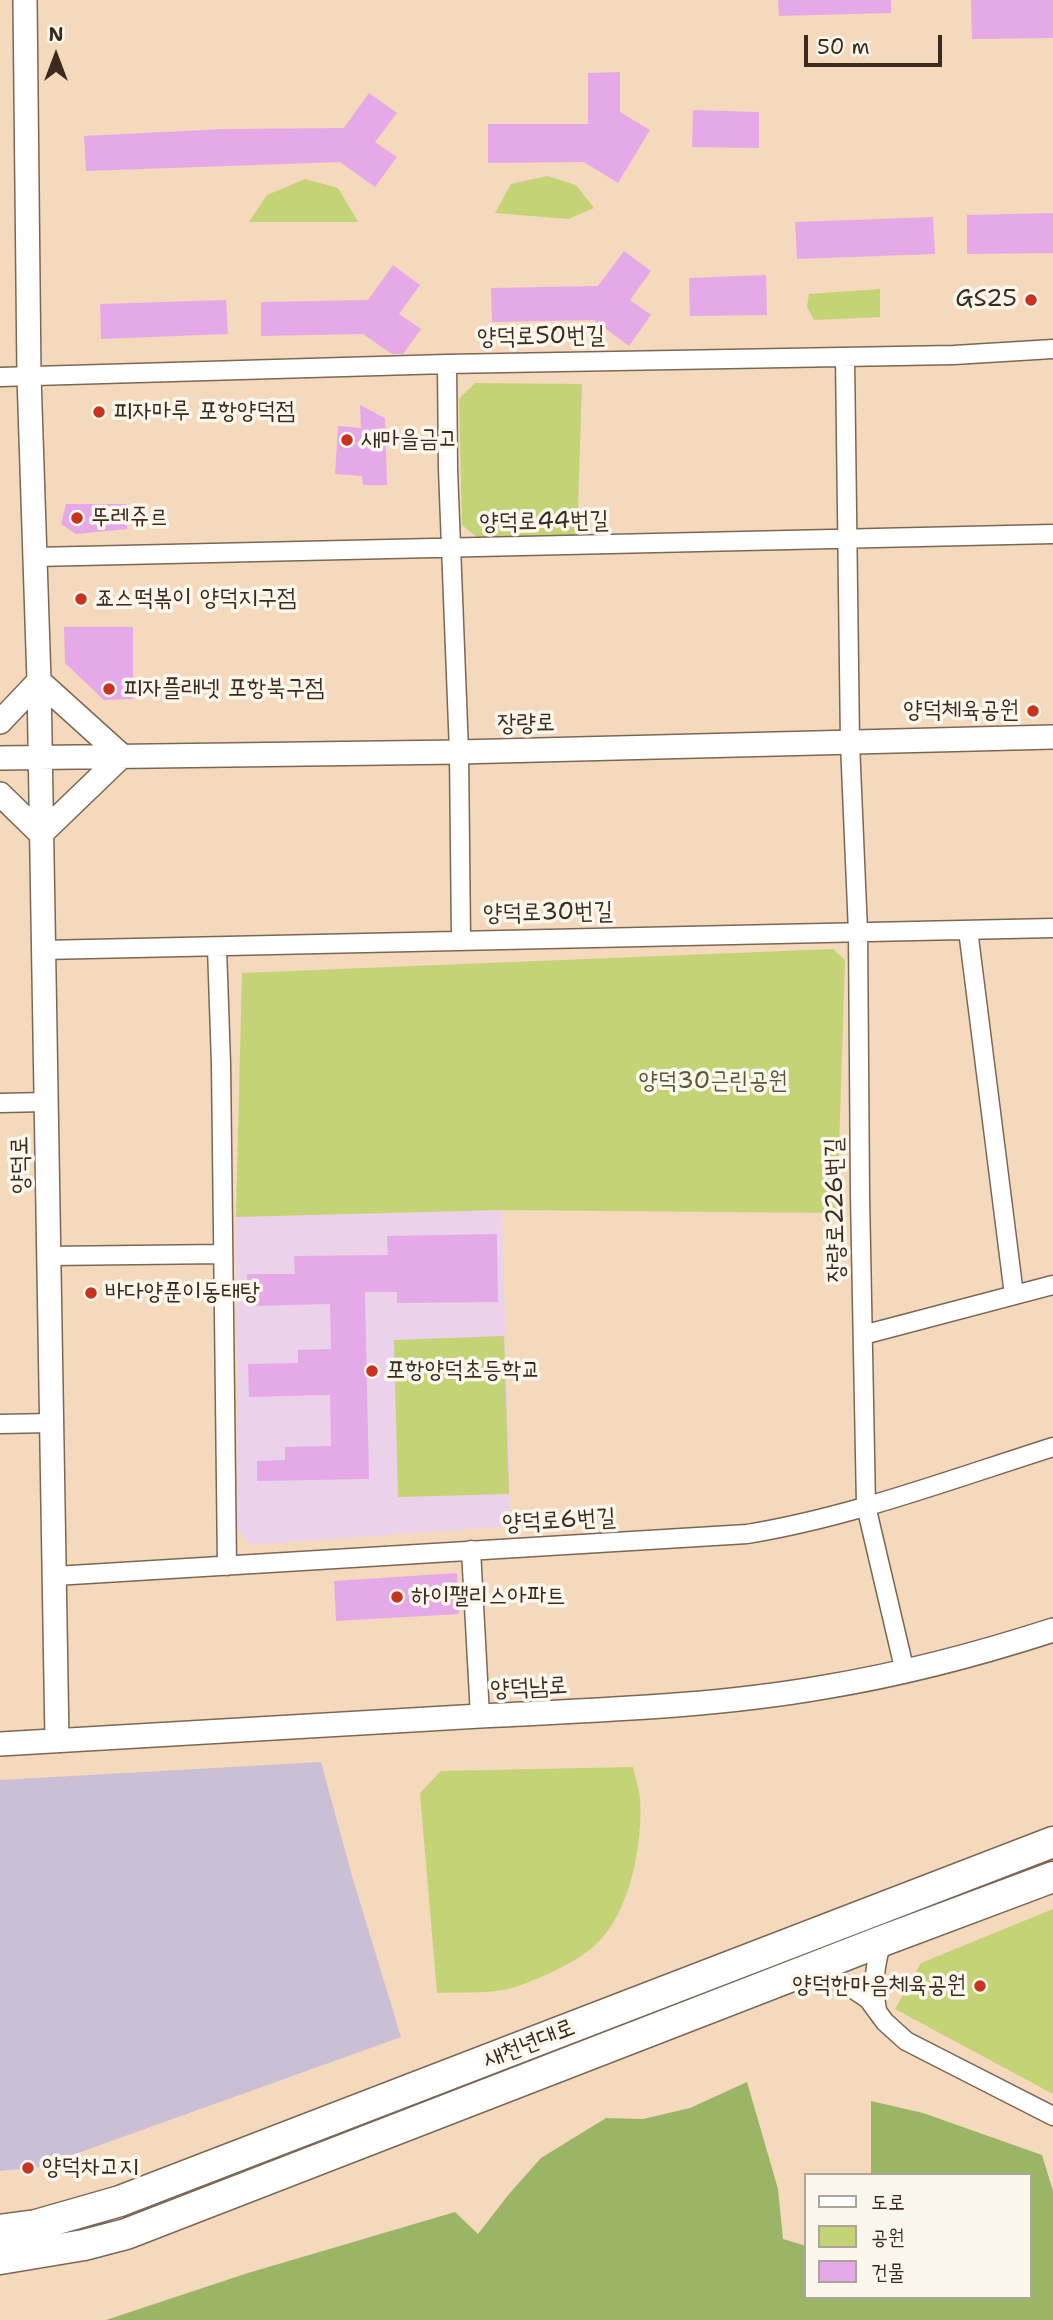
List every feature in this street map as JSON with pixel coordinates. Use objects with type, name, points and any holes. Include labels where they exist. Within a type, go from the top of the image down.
[{"type":"main road","name":"새천년대로","points":[[0,2230],[49,2221],[120,2200],[1053,1842]]},
{"type":"main road","name":"새천년대로","points":[[0,2259],[84,2245],[126,2234],[1053,1877]]},
{"type":"street","name":"양덕로","points":[[24,0],[29,376],[39,681],[57,1740]]},
{"type":"street","name":"양덕로50번길","points":[[0,377],[447,364],[954,355],[1053,349]]},
{"type":"street","name":"장량로226번길","points":[[845,357],[850,743],[859,932],[860,1195],[866,1506],[905,1672]]},
{"type":"street","points":[[447,364],[459,752],[461,940]]},
{"type":"street","name":"양덕로44번길","points":[[35,557],[1053,534]]},
{"type":"street","points":[[0,722],[39,681],[122,756],[41,834],[0,793]]},
{"type":"street","name":"장량로","points":[[0,758],[459,752],[1053,737]]},
{"type":"street","name":"양덕로30번길","points":[[43,950],[1053,928]]},
{"type":"street","points":[[968,930],[1014,1295]]},
{"type":"street","points":[[217,947],[227,1566]]},
{"type":"street","points":[[0,1103],[46,1102]]},
{"type":"street","points":[[49,1256],[223,1254]]},
{"type":"street","points":[[863,1335],[1053,1285]]},
{"type":"street","points":[[0,1424],[52,1423]]},
{"type":"street","name":"양덕로6번길","points":[[55,1576],[747,1534],[775,1530],[866,1506],[1053,1447]]},
{"type":"street","points":[[471,1550],[480,1716]]},
{"type":"street","name":"양덕남로","points":[[0,1744],[576,1712],[733,1700],[823,1688],[905,1672],[1053,1630]]},
{"type":"street","points":[[877,2010],[874,1994],[875,1967],[882,1941]]},
{"type":"street","points":[[790,1978],[834,1979],[859,1992],[906,2041],[1053,2116]]},
{"type":"shaded area","name":"포항양덕초등학교","points":[[502,1210],[511,1526],[251,1545],[238,1531],[236,1217]]},
{"type":"shaded area","points":[[321,1762],[401,2037],[39,2167],[0,2171],[0,1780]]},
{"type":"green space","points":[[547,176],[576,185],[594,208],[568,219],[495,213],[511,184]]},
{"type":"green space","points":[[305,179],[338,188],[358,222],[249,222],[267,195]]},
{"type":"green space","points":[[880,289],[880,317],[814,320],[807,307],[809,294]]},
{"type":"green space","points":[[475,383],[582,384],[577,536],[478,538],[462,525],[459,399]]},
{"type":"green space","name":"양덕30근린공원","points":[[833,949],[845,960],[837,1213],[502,1210],[236,1217],[242,973]]},
{"type":"green space","points":[[504,1336],[509,1494],[398,1497],[394,1340]]},
{"type":"green space","points":[[633,1767],[640,1798],[636,1857],[625,1898],[606,1934],[575,1959],[522,1985],[494,1991],[437,1993],[420,1793],[441,1771]]},
{"type":"green space","name":"양덕한마음체육공원","points":[[1053,1909],[1053,2094],[895,2009],[921,1963]]},
{"type":"green space","points":[[747,2082],[778,2189],[783,2239],[804,2245],[804,2299],[1032,2299],[1032,2173],[871,2173],[871,2101],[923,2113],[1042,2155],[1053,2191],[1053,2320],[106,2320],[248,2273],[455,2212],[478,2234],[541,2158],[606,2118],[643,2119],[690,2108]]},
{"type":"building","points":[[778,0],[891,0],[891,13],[779,16]]},
{"type":"building","points":[[971,0],[1053,0],[1053,38],[972,39]]},
{"type":"building","points":[[620,72],[620,112],[650,130],[618,183],[584,162],[488,163],[488,124],[588,124],[588,73]]},
{"type":"building","points":[[369,93],[397,113],[375,142],[397,157],[375,187],[340,162],[86,171],[84,136],[224,129],[344,128]]},
{"type":"building","points":[[693,110],[759,112],[759,148],[692,147]]},
{"type":"building","points":[[1053,213],[1053,253],[967,254],[967,215]]},
{"type":"building","points":[[933,217],[935,254],[797,259],[795,222]]},
{"type":"building","points":[[624,251],[651,271],[630,300],[651,315],[629,346],[594,320],[492,322],[491,288],[598,286]]},
{"type":"building","points":[[393,265],[420,285],[399,314],[421,329],[403,354],[392,354],[363,334],[261,336],[261,302],[368,300]]},
{"type":"building","points":[[766,275],[767,315],[690,316],[689,278]]},
{"type":"building","points":[[226,300],[228,334],[101,339],[100,304]]},
{"type":"building","points":[[360,405],[385,418],[387,485],[363,485],[362,476],[335,474],[338,426],[361,428]]},
{"type":"building","points":[[66,504],[127,504],[127,529],[76,534],[61,524]]},
{"type":"building","points":[[64,627],[133,627],[133,699],[104,700],[65,663]]},
{"type":"building","points":[[497,1234],[498,1302],[397,1303],[397,1292],[365,1292],[369,1479],[257,1481],[257,1461],[285,1460],[285,1447],[331,1446],[330,1395],[249,1397],[248,1364],[298,1363],[298,1350],[331,1349],[330,1304],[248,1306],[247,1274],[295,1274],[294,1256],[388,1255],[387,1236]]},
{"type":"building","name":"하이팰리스아파트","points":[[457,1573],[459,1614],[336,1621],[334,1581]]},
{"type":"place","name":"GS25","points":[[1031,300]]},
{"type":"place","name":"피자마루 포항양덕점","points":[[99,412]]},
{"type":"place","name":"새마을금고","points":[[347,440]]},
{"type":"place","name":"뚜레쥬르","points":[[77,518]]},
{"type":"place","name":"죠스떡볶이 양덕지구점","points":[[81,599]]},
{"type":"place","name":"피자플래넷 포항북구점","points":[[109,689]]},
{"type":"place","name":"양덕체육공원","points":[[1033,711]]},
{"type":"place","name":"바다양푼이동태탕","points":[[91,1293]]},
{"type":"place","name":"포항양덕초등학교","points":[[372,1371]]},
{"type":"place","name":"하이팰리스아파트","points":[[397,1597]]},
{"type":"place","name":"양덕한마음체육공원","points":[[980,1986]]},
{"type":"place","name":"양덕차고지","points":[[28,2168]]}]
